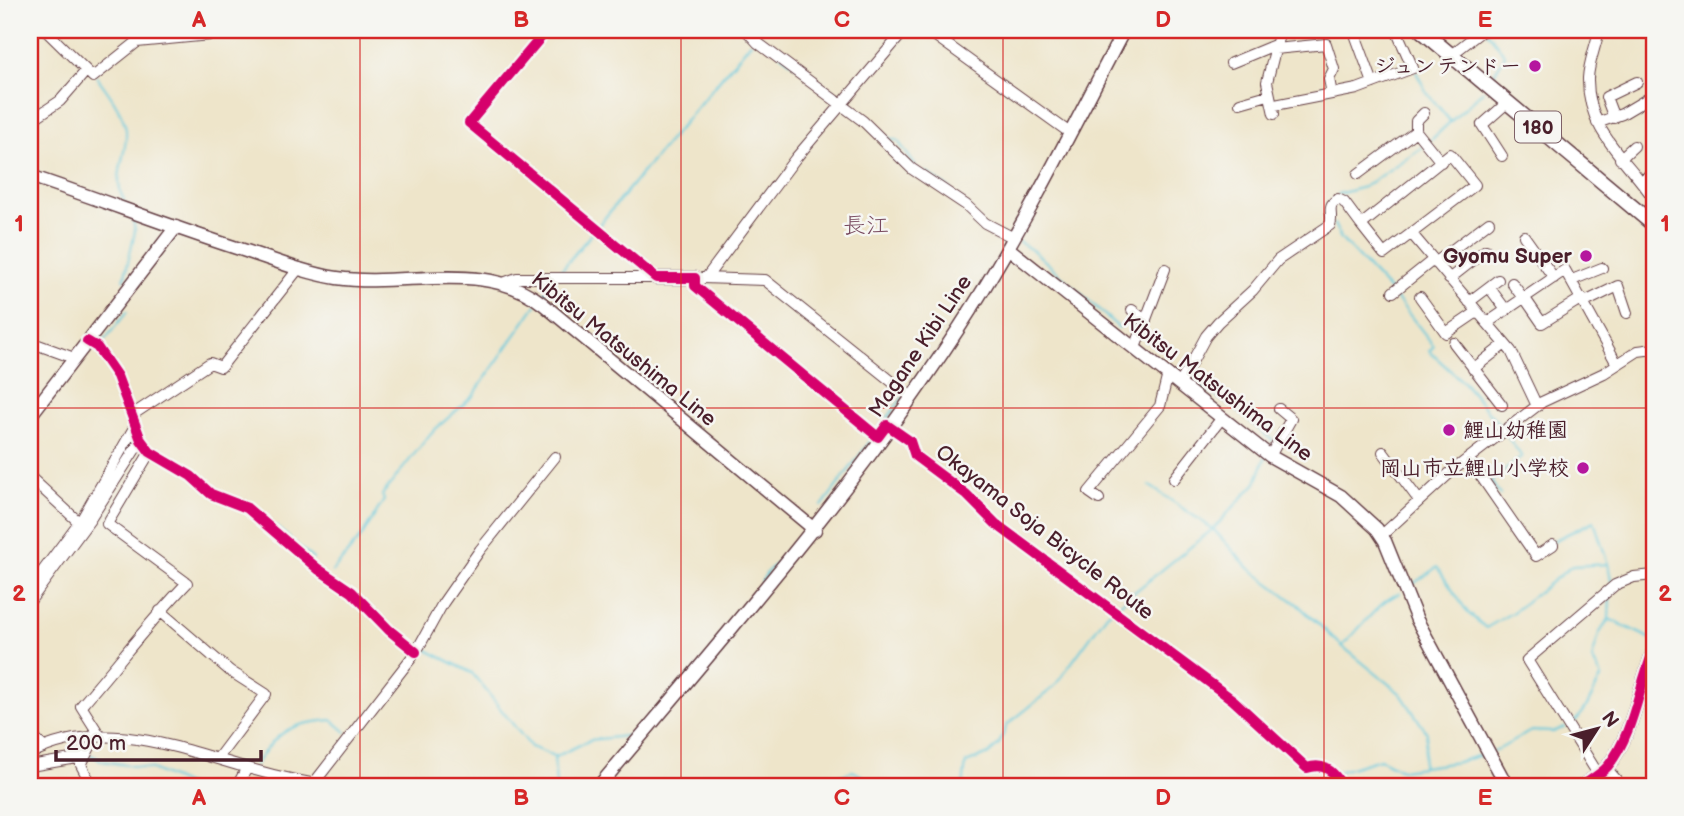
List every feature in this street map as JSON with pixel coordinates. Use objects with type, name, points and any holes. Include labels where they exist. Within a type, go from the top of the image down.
[{"type":"highway","name":"180","points":[[1421,30],[1654,225]]},
{"type":"main road","name":"Magane Kibi Line","points":[[599,786],[815,530],[960,326],[1011,243],[1124,30]]},
{"type":"main road","name":"Kibitsu Matsushima Line","points":[[30,176],[299,268],[351,279],[472,278],[506,282],[543,304],[815,530]]},
{"type":"main road","points":[[30,416],[176,227]]},
{"type":"main road","name":"Kibitsu Matsushima Line","points":[[1011,243],[1222,419],[1296,474],[1341,496],[1382,535],[1417,620],[1507,786]]},
{"type":"main road","points":[[656,278],[700,278]]},
{"type":"main road","points":[[1582,786],[1602,771],[1631,719],[1654,650]]},
{"type":"street","points":[[45,30],[92,74]]},
{"type":"street","points":[[30,121],[60,102],[92,74],[137,42],[183,33],[262,30]]},
{"type":"street","points":[[746,30],[751,38],[841,105],[896,151],[912,169],[949,193],[1011,243]]},
{"type":"street","points":[[700,278],[905,30]]},
{"type":"street","points":[[927,30],[1070,133]]},
{"type":"street","points":[[1280,30],[1269,64],[1268,95],[1274,110],[1373,83],[1413,68],[1396,30]]},
{"type":"street","points":[[1362,30],[1356,37],[1373,83]]},
{"type":"street","points":[[1451,55],[1483,30]]},
{"type":"street","points":[[1599,30],[1588,76],[1605,121],[1627,153],[1648,176],[1654,199]]},
{"type":"street","points":[[1231,63],[1276,47],[1326,44],[1334,69],[1329,79],[1332,94]]},
{"type":"street","points":[[1605,121],[1606,97],[1636,82]]},
{"type":"street","points":[[1240,103],[1268,95]]},
{"type":"street","points":[[1605,121],[1654,95]]},
{"type":"street","points":[[1502,156],[1482,125],[1508,102]]},
{"type":"street","points":[[1424,113],[1416,121],[1416,131],[1441,162]]},
{"type":"street","points":[[1358,174],[1416,131]]},
{"type":"street","points":[[1180,384],[1206,336],[1218,322],[1253,289],[1278,260],[1330,225],[1330,207],[1333,202],[1338,199],[1344,202],[1361,225],[1384,254],[1475,185],[1450,155],[1361,225]]},
{"type":"street","points":[[1393,292],[1489,222]]},
{"type":"street","points":[[1411,233],[1505,344],[1537,406]]},
{"type":"street","points":[[1524,236],[1553,278]]},
{"type":"street","points":[[1449,279],[1486,250]]},
{"type":"street","points":[[134,413],[210,363],[221,367],[299,268]]},
{"type":"street","points":[[1572,280],[1602,268]]},
{"type":"street","points":[[1135,348],[1165,269]]},
{"type":"street","points":[[1486,323],[1565,270],[1617,364]]},
{"type":"street","points":[[506,282],[517,278],[656,278]]},
{"type":"street","points":[[700,278],[765,280],[910,396]]},
{"type":"street","points":[[1469,302],[1498,280]]},
{"type":"street","points":[[1512,282],[1542,323],[1583,300],[1618,286],[1627,313]]},
{"type":"street","points":[[1489,287],[1506,310]]},
{"type":"street","points":[[1420,297],[1446,333],[1477,312]]},
{"type":"street","points":[[1132,310],[1146,321]]},
{"type":"street","points":[[87,341],[97,347],[117,376],[134,413],[138,434],[150,452],[191,476],[211,494],[253,512],[318,569],[352,592],[369,612],[416,649]]},
{"type":"street","points":[[30,342],[74,358]]},
{"type":"street","points":[[1454,344],[1502,405]]},
{"type":"street","points":[[1473,369],[1505,344]]},
{"type":"street","points":[[1382,535],[1419,499],[1537,406],[1638,351],[1654,349]]},
{"type":"street","points":[[1099,499],[1089,492],[1160,406],[1168,374]]},
{"type":"street","points":[[1270,456],[1280,440],[1278,437],[1291,419],[1279,409]]},
{"type":"street","points":[[1174,479],[1222,419]]},
{"type":"street","points":[[30,588],[82,525],[138,434]]},
{"type":"street","points":[[30,601],[82,525],[138,434]]},
{"type":"street","points":[[97,737],[81,706],[160,611],[187,583],[107,524],[150,452]]},
{"type":"street","points":[[1383,452],[1419,499]]},
{"type":"street","points":[[314,783],[416,649],[459,579],[555,457]]},
{"type":"street","points":[[1469,459],[1536,556],[1553,545]]},
{"type":"street","points":[[1108,468],[1118,475]]},
{"type":"street","points":[[30,477],[82,525]]},
{"type":"street","points":[[1622,786],[1602,771],[1527,660],[1615,585],[1634,577],[1654,575]]},
{"type":"street","points":[[160,611],[230,671],[266,694],[218,758]]},
{"type":"street","points":[[30,735],[44,747]]},
{"type":"street","points":[[92,786],[82,770],[85,754],[97,737]]},
{"type":"street","points":[[30,754],[44,747],[97,737],[151,741],[251,769],[329,786]]},
{"type":"street","points":[[30,766],[85,754]]},
{"type":"street","points":[[237,786],[251,769]]},
{"type":"waterway","points":[[1602,39],[1604,30]]},
{"type":"waterway","points":[[1487,31],[1505,55],[1490,81]]},
{"type":"waterway","points":[[558,274],[751,42]]},
{"type":"waterway","points":[[779,53],[842,99]]},
{"type":"waterway","points":[[1594,71],[1598,111]]},
{"type":"waterway","points":[[1416,72],[1427,93],[1451,122]]},
{"type":"waterway","points":[[97,77],[125,124],[126,139],[119,175],[120,192],[124,200]]},
{"type":"waterway","points":[[1431,140],[1483,91]]},
{"type":"waterway","points":[[885,137],[898,141],[915,165]]},
{"type":"waterway","points":[[1338,194],[1364,187],[1424,146]]},
{"type":"waterway","points":[[926,172],[950,189]]},
{"type":"waterway","points":[[1649,183],[1654,188]]},
{"type":"waterway","points":[[124,280],[135,231],[133,220]]},
{"type":"waterway","points":[[1334,224],[1341,239],[1390,291]]},
{"type":"waterway","points":[[1019,242],[1035,252],[1119,328]]},
{"type":"waterway","points":[[542,297],[552,282]]},
{"type":"waterway","points":[[1394,295],[1434,346],[1429,351],[1463,382],[1502,428]]},
{"type":"waterway","points":[[332,572],[362,536],[384,500],[382,495],[431,433],[473,396],[536,305]]},
{"type":"waterway","points":[[103,348],[103,342],[127,312]]},
{"type":"waterway","points":[[909,390],[932,358]]},
{"type":"waterway","points":[[1188,378],[1237,410],[1273,441]]},
{"type":"waterway","points":[[822,506],[903,397]]},
{"type":"waterway","points":[[1500,495],[1491,481],[1522,457],[1507,436]]},
{"type":"waterway","points":[[115,470],[128,448]]},
{"type":"waterway","points":[[963,786],[966,763],[989,754],[999,744],[1007,725],[1054,687],[1107,614],[1213,529],[1256,483],[1265,458]]},
{"type":"waterway","points":[[1150,486],[1213,529],[1249,568],[1297,604],[1342,646],[1401,694],[1427,733],[1422,767]]},
{"type":"waterway","points":[[1553,541],[1594,521],[1608,564]]},
{"type":"waterway","points":[[275,526],[313,559]]},
{"type":"waterway","points":[[761,583],[767,572],[781,559]]},
{"type":"waterway","points":[[1409,587],[1437,567],[1468,613],[1486,628],[1513,612],[1572,566],[1608,564],[1611,581]]},
{"type":"waterway","points":[[1343,645],[1377,609],[1400,593]]},
{"type":"waterway","points":[[1609,619],[1610,596]]},
{"type":"waterway","points":[[1570,725],[1585,709],[1602,677],[1592,659],[1599,634],[1609,619],[1654,640]]},
{"type":"waterway","points":[[423,648],[472,673],[531,747],[554,756],[556,786]]},
{"type":"waterway","points":[[255,765],[279,736],[295,727],[332,720],[346,732]]},
{"type":"waterway","points":[[1494,752],[1531,731],[1553,732],[1565,727]]},
{"type":"waterway","points":[[555,757],[590,740],[634,735]]},
{"type":"waterway","points":[[68,755],[83,751]]},
{"type":"waterway","points":[[1317,786],[1331,774],[1380,759],[1401,770],[1458,762],[1484,754]]},
{"type":"waterway","points":[[91,755],[102,761],[152,769],[189,786]]},
{"type":"waterway","points":[[814,786],[853,771],[881,786]]},
{"type":"waterway","points":[[744,786],[760,774],[769,786]]},
{"type":"cycle path","name":"Okayama Soja Bicycle Route","points":[[547,30],[469,123],[656,278],[695,278],[695,286],[878,437],[887,425],[910,441],[915,456],[966,494],[996,524],[1233,700],[1307,768],[1319,766],[1328,769],[1342,786]]},
{"type":"cycle path","points":[[87,341],[97,347],[117,376],[141,440],[150,452],[191,476],[211,494],[247,508],[318,569],[352,592],[389,630],[416,652]]},
{"type":"cycle path","points":[[1582,786],[1605,769],[1617,753],[1630,725],[1654,650]]},
{"type":"place","name":"ジュンテンドー","points":[[1535,66]]},
{"type":"place","name":"Gyomu Super","points":[[1586,256]]},
{"type":"place","name":"鯉山幼稚園","points":[[1449,430]]},
{"type":"place","name":"岡山市立鯉山小学校","points":[[1583,468]]},
{"type":"district","name":"長江","points":[[866,225]]}]
